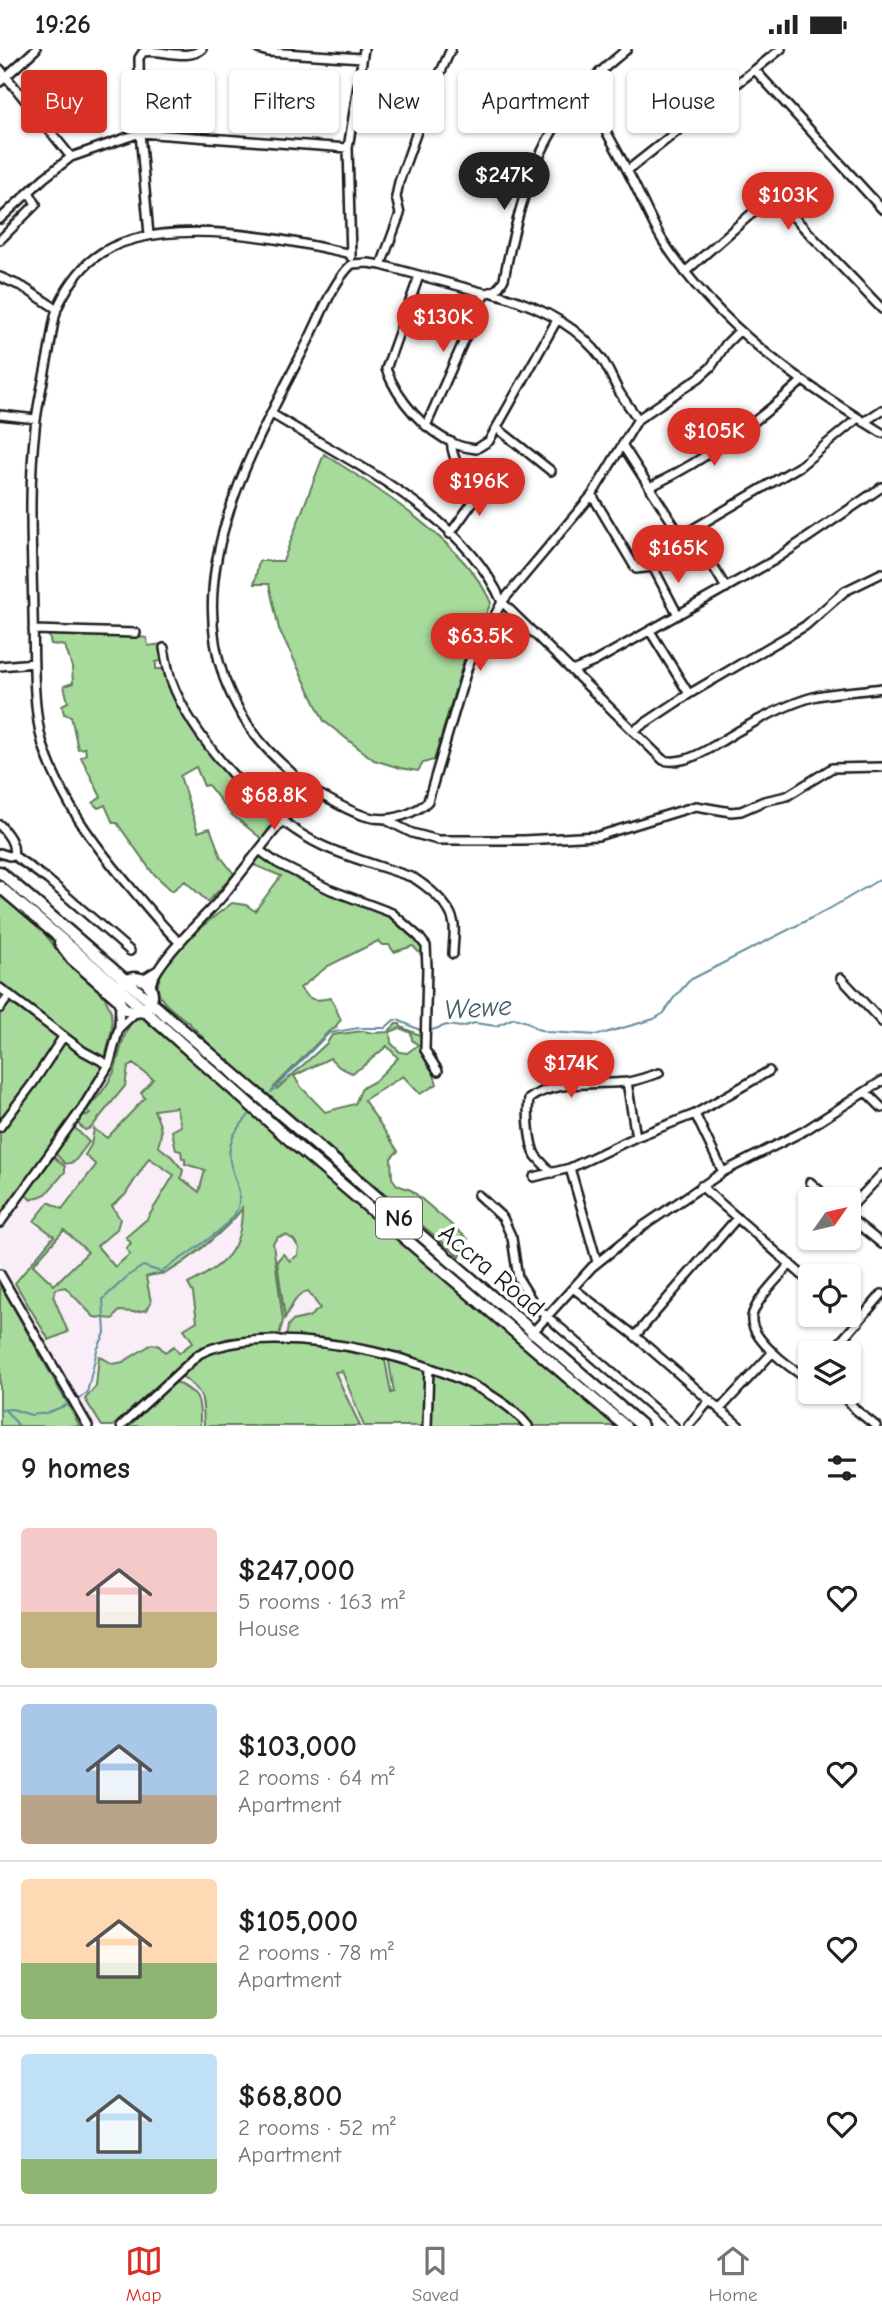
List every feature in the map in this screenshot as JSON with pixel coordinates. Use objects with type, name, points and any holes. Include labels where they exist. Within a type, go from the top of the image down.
[{"type":"highway","name":"N6","points":[[0,872],[122,984],[139,1011]]},
{"type":"highway","name":"N6","points":[[0,887],[51,931],[122,984],[153,997]]},
{"type":"highway","points":[[51,931],[72,959],[119,1002]]},
{"type":"highway","points":[[119,1002],[122,984],[131,978],[143,979]]},
{"type":"highway","name":"N6","points":[[143,979],[153,997]]},
{"type":"highway","points":[[139,1011],[153,997],[158,1000],[190,1027],[212,1056]]},
{"type":"highway","name":"Accra Road","points":[[153,997],[212,1056],[529,1336],[625,1426]]},
{"type":"highway","name":"N6","points":[[119,1002],[127,1010],[139,1011]]},
{"type":"highway","name":"Accra Road","points":[[139,1011],[154,1021],[302,1151],[642,1426]]},
{"type":"street","points":[[21,49],[28,56]]},
{"type":"street","points":[[0,82],[36,49]]},
{"type":"street","points":[[139,70],[141,54],[155,50],[188,54],[202,49]]},
{"type":"street","points":[[258,49],[268,52],[362,58]]},
{"type":"street","points":[[364,49],[348,148],[352,264],[342,276],[242,474],[219,551],[214,617],[219,657],[232,696],[257,738],[300,785],[350,811],[387,820],[412,833],[438,840],[524,840],[598,836],[696,806],[741,811],[764,801],[787,796],[832,768],[882,767]]},
{"type":"street","points":[[381,265],[400,214],[396,197],[399,182],[427,103],[451,49]]},
{"type":"street","points":[[603,70],[626,49]]},
{"type":"street","points":[[628,170],[781,49]]},
{"type":"street","points":[[0,68],[71,157]]},
{"type":"street","points":[[755,69],[882,209]]},
{"type":"street","points":[[141,133],[149,235]]},
{"type":"street","points":[[0,219],[71,157],[141,133],[348,148]]},
{"type":"street","points":[[426,426],[489,293],[504,279],[520,208],[536,160],[552,133]]},
{"type":"street","points":[[607,133],[662,238],[685,272],[739,331],[802,381],[882,433]]},
{"type":"street","points":[[0,240],[36,204],[29,192]]},
{"type":"street","points":[[685,272],[766,201],[775,201],[782,205],[882,309]]},
{"type":"street","points":[[180,943],[166,930],[79,824],[43,743],[34,663],[32,478],[36,419],[57,309],[72,282],[92,258],[106,250],[149,235],[211,231],[351,254]]},
{"type":"street","points":[[352,264],[381,265],[518,300],[557,320],[579,335],[601,358],[638,419]]},
{"type":"street","points":[[419,275],[386,369],[402,399],[426,426],[452,442],[476,449],[489,441],[557,320]]},
{"type":"street","points":[[0,277],[23,287],[57,309]]},
{"type":"street","points":[[387,820],[417,809],[428,801],[469,663],[502,602],[592,495],[638,419],[700,377],[739,331]]},
{"type":"street","points":[[650,488],[687,468],[761,419],[802,381]]},
{"type":"street","points":[[592,495],[636,569],[653,567],[681,536],[800,466],[861,420],[882,410]]},
{"type":"street","points":[[272,414],[385,482],[437,521],[484,572],[502,602],[663,759],[673,762],[684,760],[803,700],[882,688]]},
{"type":"street","points":[[0,415],[36,419]]},
{"type":"street","points":[[497,428],[551,471]]},
{"type":"street","points":[[452,442],[453,457],[477,496]]},
{"type":"street","points":[[623,446],[681,536]]},
{"type":"street","points":[[450,534],[485,485]]},
{"type":"street","points":[[572,671],[594,662],[773,561],[882,487]]},
{"type":"street","points":[[692,531],[726,588]]},
{"type":"street","points":[[653,567],[678,615]]},
{"type":"street","points":[[633,731],[805,626],[845,591],[882,573]]},
{"type":"street","points":[[33,630],[136,633]]},
{"type":"street","points":[[650,631],[690,694]]},
{"type":"street","points":[[164,649],[171,680],[194,724],[262,806],[322,845],[414,878],[426,886],[444,905],[454,922],[453,954]]},
{"type":"street","points":[[0,666],[34,663]]},
{"type":"street","points":[[143,979],[156,971],[259,850],[298,799],[300,785]]},
{"type":"street","points":[[0,825],[11,840],[13,855]]},
{"type":"street","points":[[259,850],[277,863],[331,890],[392,913],[419,937],[426,946],[425,1050],[438,1071]]},
{"type":"street","points":[[0,853],[13,855],[48,880],[130,951]]},
{"type":"street","points":[[153,997],[156,971]]},
{"type":"street","points":[[841,978],[882,1022]]},
{"type":"street","points":[[0,988],[63,1037],[109,1065]]},
{"type":"street","points":[[0,1008],[10,995]]},
{"type":"street","points":[[0,1223],[82,1109],[109,1065],[119,1028],[119,1002]]},
{"type":"street","points":[[119,1028],[139,1011]]},
{"type":"street","points":[[0,1127],[63,1037]]},
{"type":"street","points":[[534,1177],[570,1168],[636,1137],[695,1114],[769,1071]]},
{"type":"street","points":[[552,1173],[536,1156],[532,1147],[529,1099],[565,1087],[613,1081],[627,1082],[659,1073]]},
{"type":"street","points":[[529,1336],[597,1262],[624,1240],[723,1172],[804,1131],[882,1081]]},
{"type":"street","points":[[627,1082],[636,1137]]},
{"type":"street","points":[[866,1092],[882,1108]]},
{"type":"street","points":[[695,1114],[723,1172]]},
{"type":"street","points":[[570,1168],[597,1262]]},
{"type":"street","points":[[861,1196],[882,1174]]},
{"type":"street","points":[[810,1182],[815,1187]]},
{"type":"street","points":[[701,1187],[798,1271]]},
{"type":"street","points":[[478,1195],[503,1218],[514,1246],[518,1278],[536,1307],[674,1426]]},
{"type":"street","points":[[635,1336],[737,1218]]},
{"type":"street","points":[[861,1227],[882,1244]]},
{"type":"street","points":[[790,1264],[761,1300],[751,1322],[755,1332],[773,1352],[798,1371]]},
{"type":"street","points":[[0,1274],[88,1426]]},
{"type":"street","points":[[573,1288],[635,1336],[739,1426]]},
{"type":"street","points":[[861,1319],[882,1294]]},
{"type":"street","points":[[842,1341],[854,1327]]},
{"type":"street","points":[[121,1426],[199,1354],[224,1344],[276,1341],[332,1343],[375,1350],[429,1367],[491,1396],[523,1419],[528,1426]]},
{"type":"street","points":[[720,1409],[773,1352]]},
{"type":"street","points":[[427,1426],[429,1367]]},
{"type":"street","points":[[688,1426],[710,1401]]},
{"type":"street","points":[[851,1404],[876,1426]]},
{"type":"shaded area","points":[[0,903],[242,1121],[603,1426],[0,1426]]},
{"type":"green space","points":[[324,454],[393,500],[441,539],[479,581],[491,603],[464,660],[434,760],[423,763],[418,771],[374,760],[324,721],[279,629],[269,584],[254,584],[259,561],[283,561]]},
{"type":"green space","points":[[48,632],[122,634],[147,638],[148,646],[163,644],[164,660],[156,662],[156,669],[164,669],[189,725],[223,769],[275,819],[262,839],[231,814],[208,785],[204,786],[196,767],[180,776],[198,832],[210,828],[221,857],[234,874],[208,902],[185,881],[172,891],[152,872],[117,823],[113,823],[105,805],[98,808],[93,803],[101,797],[81,757],[86,754],[85,748],[78,749],[71,716],[64,714],[62,705],[68,702],[64,686],[73,683],[72,667],[65,646],[51,644]]},
{"type":"green space","points":[[260,855],[324,891],[388,914],[423,947],[423,957],[413,946],[394,952],[389,945],[382,945],[378,941],[328,966],[300,988],[314,999],[331,998],[341,1020],[336,1028],[329,1031],[274,1087],[277,1089],[327,1043],[332,1035],[363,1031],[388,1032],[396,1024],[400,1024],[401,1027],[422,1036],[437,1084],[420,1094],[403,1076],[364,1100],[398,1151],[391,1158],[392,1178],[397,1185],[411,1190],[468,1239],[460,1257],[217,1053],[160,996],[158,985],[162,972],[183,944],[232,903],[246,905],[255,911],[281,876],[254,865]],"holes":[[[400,1028],[411,1033],[412,1040],[418,1045],[407,1053],[400,1052],[391,1043],[390,1032]],[[387,1046],[398,1058],[375,1081],[362,1088],[355,1104],[325,1112],[294,1076],[330,1058],[339,1067],[352,1073]]]},
{"type":"green space","points":[[0,893],[41,929],[65,960],[104,995],[111,1012],[112,1029],[105,1058],[62,1034],[0,985]]},
{"type":"green space","points":[[9,1002],[60,1038],[0,1123],[0,1013]]},
{"type":"green space","points":[[140,1016],[616,1426],[533,1426],[512,1403],[491,1389],[400,1353],[348,1342],[286,1338],[288,1326],[292,1321],[309,1317],[320,1308],[308,1291],[297,1298],[285,1318],[277,1261],[283,1254],[290,1261],[298,1255],[299,1248],[294,1240],[286,1235],[278,1237],[273,1243],[283,1321],[279,1335],[229,1338],[198,1349],[113,1426],[102,1426],[85,1399],[96,1386],[99,1356],[113,1364],[123,1362],[152,1344],[165,1352],[174,1346],[179,1353],[193,1342],[184,1329],[197,1321],[193,1293],[188,1284],[212,1271],[228,1255],[239,1235],[241,1223],[242,1208],[219,1233],[185,1261],[167,1272],[146,1277],[151,1302],[147,1310],[119,1311],[113,1319],[94,1317],[65,1287],[56,1289],[53,1296],[68,1332],[49,1340],[15,1283],[54,1236],[34,1221],[49,1202],[62,1209],[96,1165],[85,1155],[91,1145],[94,1129],[107,1138],[145,1098],[141,1093],[153,1079],[133,1064],[128,1067],[125,1086],[91,1128],[85,1130],[77,1123],[83,1114],[90,1114],[86,1110],[110,1079],[126,1033]],"holes":[[[176,1107],[181,1126],[172,1131],[176,1150],[181,1151],[185,1164],[205,1170],[199,1192],[181,1178],[183,1170],[158,1146],[161,1136],[154,1110]],[[149,1158],[174,1175],[147,1219],[126,1237],[131,1243],[126,1249],[130,1254],[115,1267],[97,1246],[117,1229],[120,1219],[112,1206],[125,1195]],[[64,1230],[88,1252],[54,1285],[33,1265]]]},
{"type":"green space","points":[[63,1040],[102,1067],[87,1097],[0,1217],[0,1131],[11,1120]]},
{"type":"green space","points":[[74,1127],[89,1142],[74,1162],[65,1164],[55,1153]]},
{"type":"green space","points":[[54,1157],[65,1167],[65,1172],[46,1194],[31,1200],[25,1194]]},
{"type":"green space","points":[[0,1284],[80,1426],[0,1426]]},
{"type":"green space","points":[[285,1343],[384,1355],[391,1393],[394,1392],[388,1356],[427,1369],[427,1426],[364,1426],[342,1371],[335,1372],[360,1426],[204,1426],[201,1396],[180,1375],[203,1354],[217,1348]]},
{"type":"green space","points":[[432,1370],[482,1393],[525,1426],[431,1426]]},
{"type":"green space","points":[[174,1381],[197,1398],[200,1426],[125,1426]]},
{"type":"waterway","name":"Wewe","points":[[429,1031],[447,1025],[461,1027],[475,1023],[496,1026],[514,1018],[547,1032],[598,1035],[654,1019],[664,1013],[690,980],[829,909],[882,878]]},
{"type":"waterway","name":"Wewe","points":[[271,1092],[329,1033],[359,1028],[385,1028],[394,1020],[424,1032]]},
{"type":"waterway","name":"Wewe","points":[[77,1400],[87,1393],[97,1350],[105,1333],[103,1299],[143,1266],[161,1272],[225,1226],[237,1210],[239,1192],[231,1167],[230,1148],[234,1134],[249,1115]]},
{"type":"waterway","name":"Wewe","points":[[0,1410],[12,1409],[31,1415],[46,1413],[72,1403]]},
{"type":"waterway","points":[[6,1411],[19,1426]]}]
